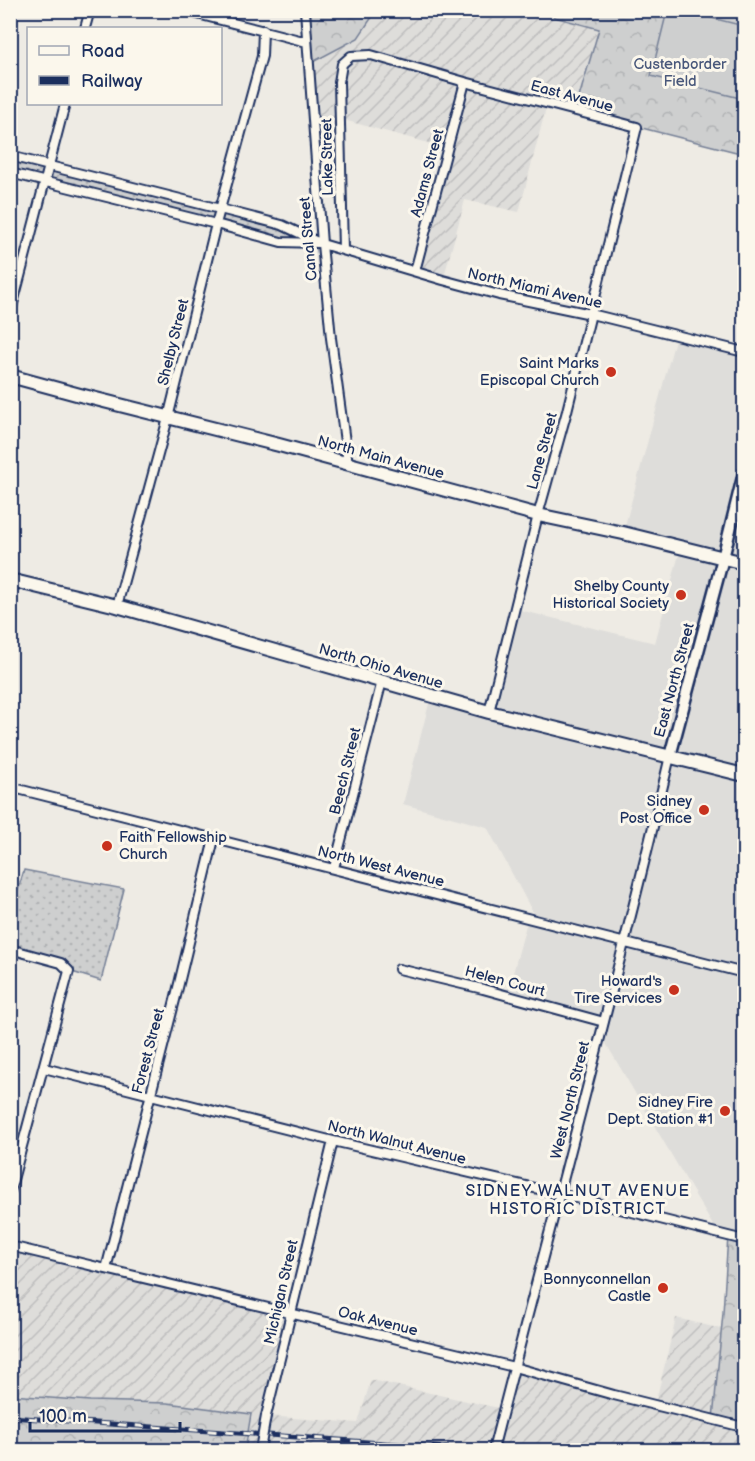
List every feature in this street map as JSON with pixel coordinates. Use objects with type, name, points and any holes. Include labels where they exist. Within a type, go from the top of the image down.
[{"type":"main road","name":"North Main Avenue","points":[[10,376],[538,515],[744,563]]},
{"type":"main road","name":"East North Street","points":[[670,756],[744,473]]},
{"type":"main road","name":"North Ohio Avenue","points":[[10,580],[117,606],[489,712],[744,775]]},
{"type":"street","points":[[85,27],[90,10]]},
{"type":"street","points":[[182,10],[307,42]]},
{"type":"street","name":"Canal Street","points":[[305,10],[322,244],[331,338],[348,464]]},
{"type":"street","name":"Shelby Street","points":[[117,606],[262,56],[263,30]]},
{"type":"street","name":"East Avenue","points":[[342,64],[351,56],[371,55],[500,92],[637,127]]},
{"type":"street","name":"Lake Street","points":[[342,64],[339,82],[343,250]]},
{"type":"street","name":"Adams Street","points":[[415,271],[465,82]]},
{"type":"street","points":[[10,315],[65,105]]},
{"type":"street","name":"Lane Street","points":[[489,712],[637,127]]},
{"type":"street","name":"North Miami Avenue","points":[[10,156],[282,225],[322,244],[499,294],[744,352]]},
{"type":"street","name":"North Miami Avenue","points":[[10,174],[281,242],[322,244]]},
{"type":"street","name":"Beech Street","points":[[334,868],[382,681]]},
{"type":"street","name":"West North Street","points":[[493,1450],[670,756]]},
{"type":"street","name":"North West Avenue","points":[[10,787],[744,973]]},
{"type":"street","name":"Forest Street","points":[[106,1269],[214,839]]},
{"type":"street","points":[[10,949],[60,963],[69,971],[10,1191]]},
{"type":"street","name":"Helen Court","points":[[399,969],[604,1022]]},
{"type":"street","name":"North Walnut Avenue","points":[[44,1068],[333,1141],[744,1240]]},
{"type":"street","name":"Michigan Street","points":[[260,1450],[290,1313],[333,1141]]},
{"type":"street","name":"Oak Avenue","points":[[10,1246],[514,1367],[739,1426]]},
{"type":"shaded area","points":[[376,11],[556,11],[555,17],[599,29],[575,111],[547,104],[519,212],[465,200],[443,280],[415,271],[447,148],[340,119],[313,121],[309,64],[358,38]]},
{"type":"shaded area","points":[[676,336],[744,352],[744,1240],[718,1234],[601,1035],[604,1022],[507,995],[528,918],[537,920],[487,827],[403,804],[431,696],[489,712],[515,609],[655,643],[681,547],[623,533]]},
{"type":"shaded area","points":[[10,1246],[290,1313],[267,1416],[358,1423],[371,1380],[503,1409],[514,1367],[655,1405],[676,1318],[722,1329],[713,1419],[739,1426],[738,1450],[245,1450],[251,1414],[167,1403],[90,1401],[11,1395]]},
{"type":"green space","name":"Custenborder Field","points":[[556,10],[744,11],[744,154],[575,111],[599,29],[554,17]]},
{"type":"green space","points":[[305,11],[376,11],[358,38],[309,64]]},
{"type":"green space","points":[[667,11],[684,11],[744,26],[744,99],[651,76]]},
{"type":"green space","points":[[10,157],[282,225],[322,244],[281,242],[11,173]]},
{"type":"green space","points":[[24,870],[124,889],[101,981],[69,971],[60,963],[11,949],[10,916]]},
{"type":"green space","points":[[728,1236],[744,1240],[744,1450],[738,1450],[739,1426],[713,1419]]},
{"type":"green space","points":[[11,1395],[90,1401],[167,1403],[251,1414],[245,1450],[11,1450]]},
{"type":"railway","points":[[10,1417],[481,1450]]},
{"type":"place","name":"Saint Marks Episcopal Church","points":[[611,372]]},
{"type":"place","name":"Shelby County Historical Society","points":[[681,595]]},
{"type":"place","name":"Sidney Post Office","points":[[704,810]]},
{"type":"place","name":"Faith Fellowship Church","points":[[107,846]]},
{"type":"place","name":"Howard's Tire Services","points":[[674,990]]},
{"type":"place","name":"Sidney Fire Dept. Station #1","points":[[725,1111]]},
{"type":"place","name":"Bonnyconnellan Castle","points":[[663,1288]]},
{"type":"district","name":"SIDNEY WALNUT AVENUE HISTORIC DISTRICT","points":[[578,1199]]}]
